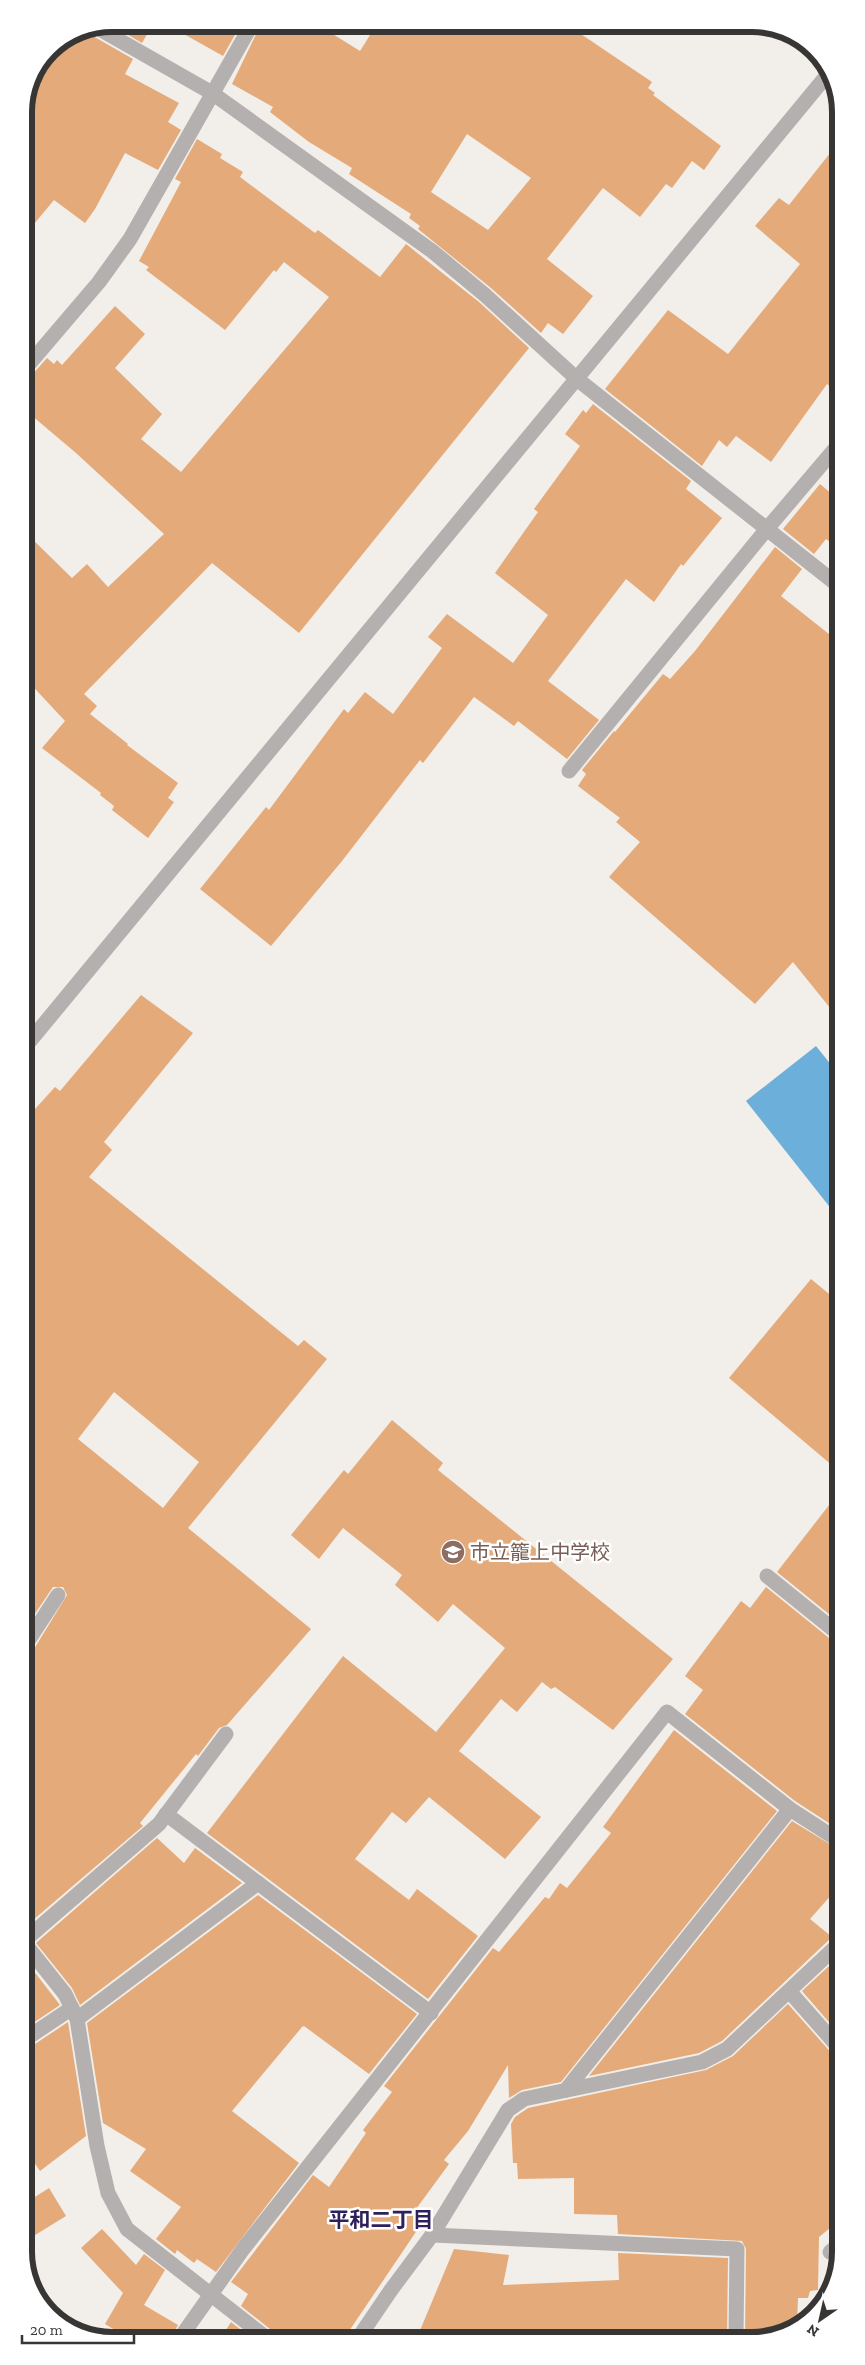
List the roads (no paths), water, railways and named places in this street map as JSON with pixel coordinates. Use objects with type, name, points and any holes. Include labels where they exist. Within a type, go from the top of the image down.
[{"type":"street","points":[[33,360],[99,282],[130,239],[247,32]]},
{"type":"street","points":[[106,33],[212,93],[432,251],[485,295],[577,379],[832,581]]},
{"type":"street","points":[[33,1038],[825,78]]},
{"type":"street","points":[[569,772],[766,530],[832,452]]},
{"type":"street","points":[[767,1576],[832,1629]]},
{"type":"street","points":[[32,1634],[58,1595]]},
{"type":"street","points":[[184,2332],[243,2249],[667,1712],[790,1809],[832,1836]]},
{"type":"street","points":[[32,1934],[159,1824],[226,1734]]},
{"type":"street","points":[[566,2090],[790,1809]]},
{"type":"street","points":[[166,1814],[431,2012]]},
{"type":"street","points":[[32,2035],[74,2013],[258,1883]]},
{"type":"street","points":[[362,2332],[432,2235],[508,2110],[524,2099],[702,2062],[727,2049],[832,1951]]},
{"type":"street","points":[[32,1953],[65,1994],[74,2013],[97,2146],[108,2193],[127,2229],[260,2332]]},
{"type":"street","points":[[790,1992],[832,2040]]},
{"type":"street","points":[[432,2235],[737,2249],[736,2332]]},
{"type":"water","points":[[816,1046],[832,1066],[832,1210],[746,1101]]},
{"type":"place","name":"市立籠上中学校","points":[[453,1552]]},
{"type":"district","name":"平和二丁目","points":[[381,2220]]}]
